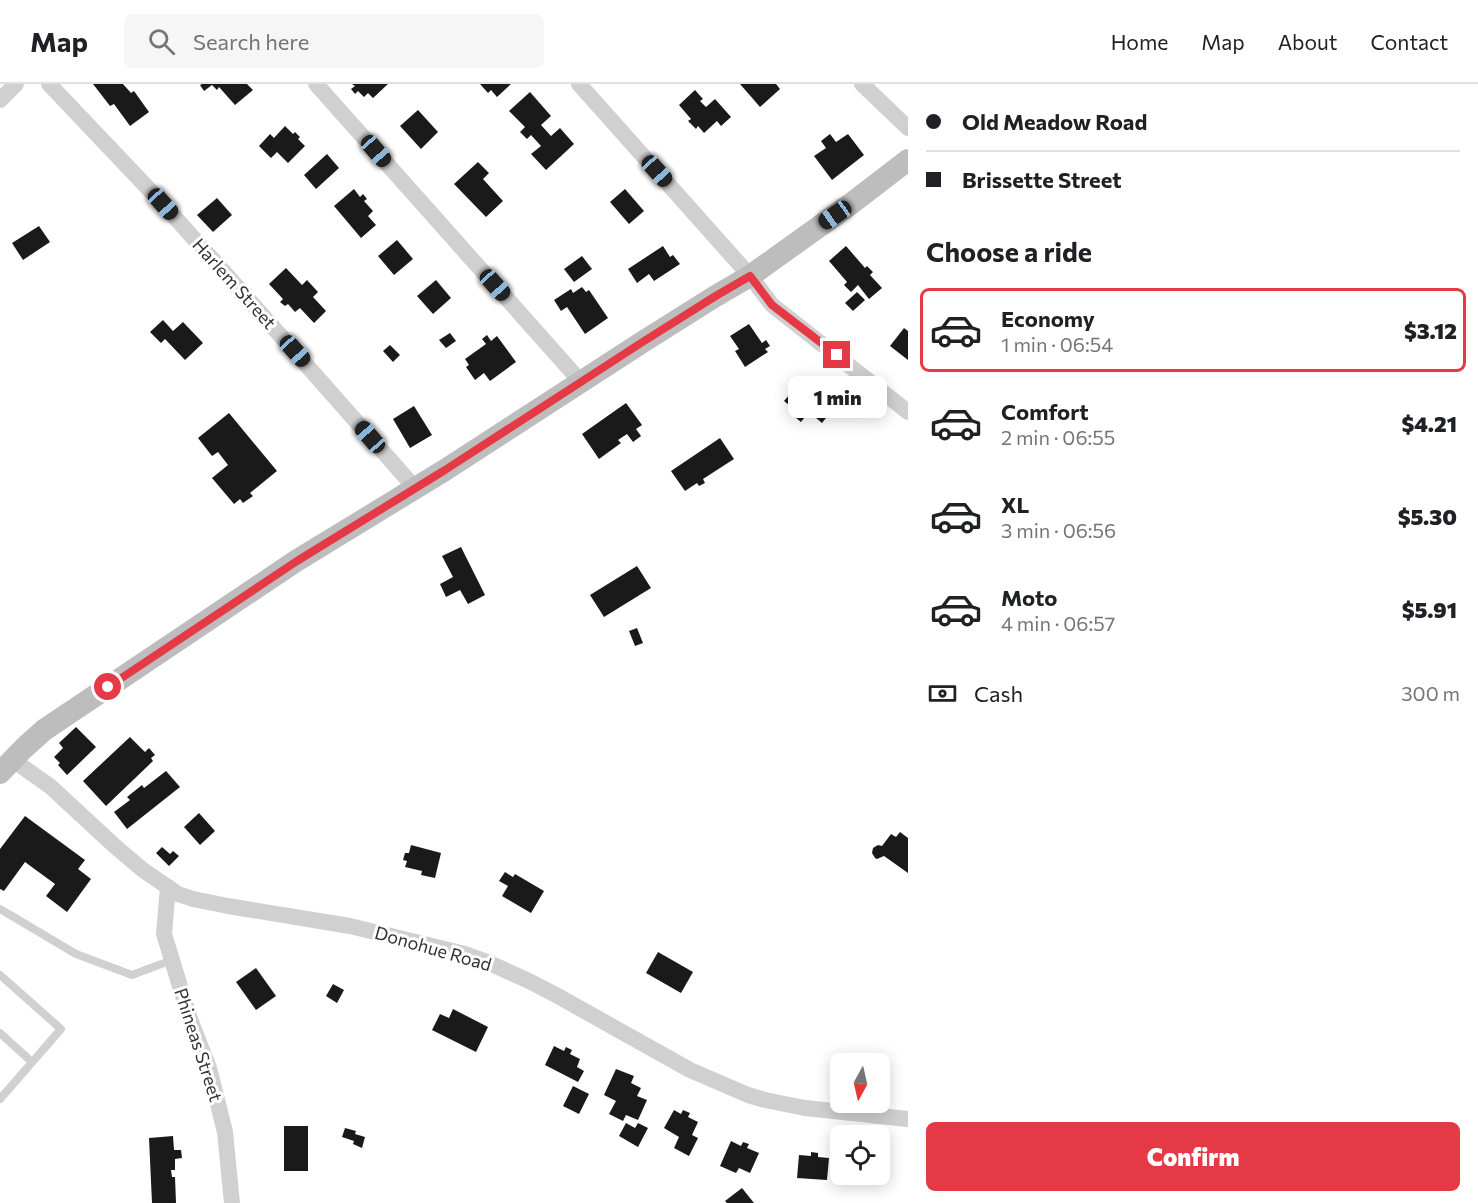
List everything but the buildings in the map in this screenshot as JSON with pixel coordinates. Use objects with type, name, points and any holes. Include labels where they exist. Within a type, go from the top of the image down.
[{"type":"street","points":[[0,100],[16,84]]},
{"type":"street","name":"Harlem Street","points":[[49,84],[163,204],[415,488]]},
{"type":"street","points":[[316,84],[581,382]]},
{"type":"street","points":[[579,84],[750,276],[772,305],[908,412]]},
{"type":"street","points":[[862,84],[908,128]]},
{"type":"street","points":[[4,762],[44,730],[297,561],[750,276],[908,160]]},
{"type":"street","name":"Donohue Road","points":[[4,762],[51,787],[117,848],[178,894],[228,906],[351,926],[465,954],[529,981],[690,1070],[748,1095],[805,1108],[908,1119]]},
{"type":"street","name":"Phineas Street","points":[[168,888],[164,934],[191,1022],[209,1068],[225,1132],[232,1203]]},
{"type":"lane","points":[[0,909],[76,954],[132,975],[172,960]]},
{"type":"lane","points":[[0,975],[61,1029],[0,1099]]},
{"type":"lane","points":[[0,1033],[32,1062]]},
{"type":"route","points":[[108,687],[297,561],[750,276],[772,305],[837,355]]}]
